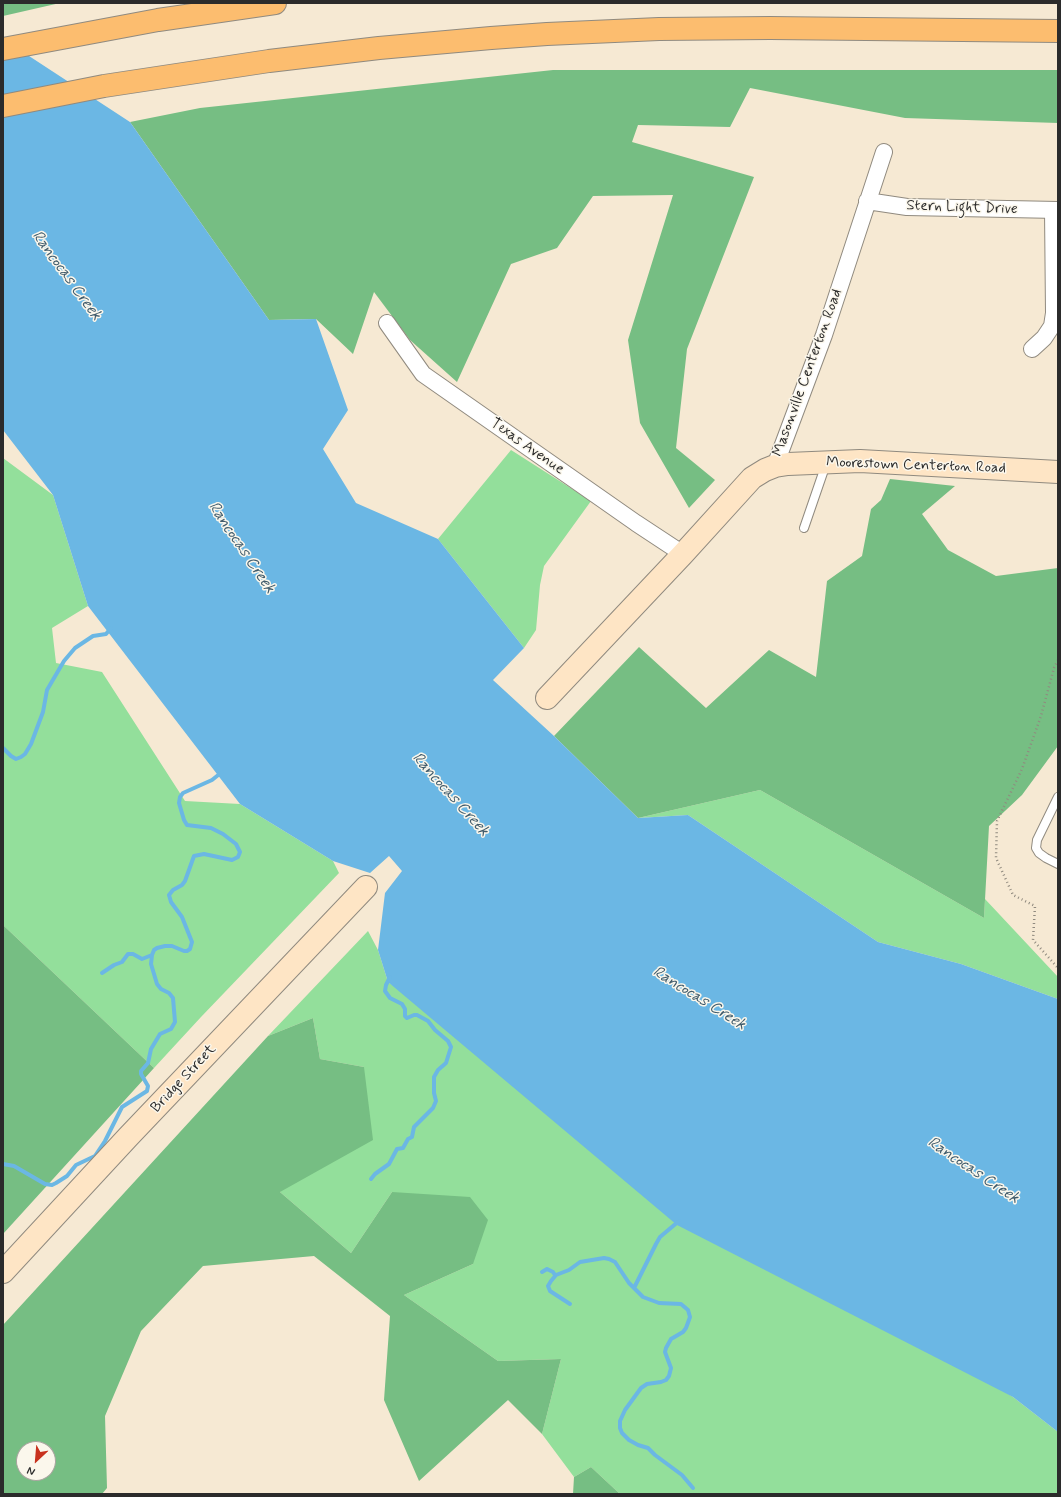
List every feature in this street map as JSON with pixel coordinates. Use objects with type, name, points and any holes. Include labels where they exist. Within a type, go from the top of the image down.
[{"type":"highway","points":[[3,49],[158,20],[275,3]]},
{"type":"highway","points":[[3,106],[104,86],[340,52],[435,42],[547,34],[651,30],[770,28],[1058,31]]},
{"type":"street","name":"Masonville Centerton Road","points":[[547,698],[683,554],[752,478],[775,466],[824,335],[884,152]]},
{"type":"street","name":"Stern Light Drive","points":[[867,202],[907,207],[1056,210]]},
{"type":"street","points":[[1032,349],[1044,338],[1052,326],[1054,313],[1056,210]]},
{"type":"street","name":"Texas Avenue","points":[[386,323],[423,374],[636,523],[683,554]]},
{"type":"street","name":"Moorestown Centerton Road","points":[[775,466],[860,460],[1058,472]]},
{"type":"street","name":"Bridge Street","points":[[3,1272],[128,1137],[366,887]]},
{"type":"lane","points":[[804,528],[827,462]]},
{"type":"lane","points":[[1058,797],[1037,840],[1036,848],[1039,853],[1058,864]]},
{"type":"path","points":[[1058,660],[1054,668],[1041,716],[1022,769],[997,821],[996,858],[1013,896],[1035,906],[1033,940],[1058,968]]},
{"type":"green space","points":[[3,3],[60,3],[3,16]]},
{"type":"green space","points":[[553,70],[1058,70],[1058,123],[905,118],[750,88],[730,127],[638,125],[632,142],[754,177],[687,349],[676,448],[715,480],[689,508],[640,423],[628,340],[673,195],[593,196],[557,248],[511,264],[457,382],[410,340],[374,292],[353,354],[316,319],[269,320],[130,122],[200,108]]},
{"type":"green space","points":[[511,450],[591,501],[544,566],[540,585],[536,630],[524,648],[438,539]]},
{"type":"green space","points":[[3,458],[53,495],[88,606],[52,628],[56,663],[102,672],[185,801],[240,804],[333,861],[339,873],[154,1068],[3,925]]},
{"type":"green space","points":[[890,479],[955,486],[922,514],[948,550],[996,576],[1058,568],[1058,746],[1022,795],[989,826],[984,918],[760,790],[638,818],[554,736],[639,647],[706,708],[769,650],[816,677],[827,581],[862,556],[871,509],[881,500]]},
{"type":"green space","points":[[760,790],[984,918],[985,899],[1058,977],[1058,999],[961,964],[878,942],[688,815],[638,818]]},
{"type":"green space","points":[[3,925],[154,1068],[3,1234]]},
{"type":"green space","points":[[368,931],[378,950],[388,982],[1013,1397],[1058,1432],[1058,1494],[620,1494],[591,1467],[574,1477],[542,1434],[561,1359],[498,1361],[404,1295],[473,1264],[392,1192],[351,1253],[280,1192],[364,1067],[320,1059],[313,1018],[268,1036]]},
{"type":"green space","points":[[313,1018],[320,1059],[364,1067],[373,1140],[280,1192],[351,1253],[392,1192],[470,1197],[488,1220],[473,1264],[404,1295],[498,1361],[561,1359],[542,1434],[508,1400],[419,1481],[384,1400],[390,1316],[314,1256],[203,1266],[141,1331],[105,1416],[107,1488],[102,1494],[3,1494],[3,1325],[268,1036]]},
{"type":"green space","points":[[591,1467],[620,1494],[573,1494],[574,1477]]},
{"type":"water","name":"Rancocas Creek","points":[[3,39],[130,122],[269,320],[316,319],[348,410],[323,449],[356,503],[438,539],[524,648],[493,680],[554,736],[638,818],[688,815],[878,942],[961,964],[1058,999],[1058,1432],[1013,1397],[677,1225],[388,982],[378,950],[385,893],[402,871],[389,856],[370,873],[333,861],[240,804],[88,606],[53,495],[3,430]]},
{"type":"waterway","points":[[3,748],[16,759],[25,754],[31,744],[43,712],[47,690],[64,661],[75,648],[93,636],[106,634],[111,628]]},
{"type":"waterway","points":[[3,1164],[14,1166],[45,1184],[52,1185],[56,1183],[67,1176],[76,1165],[95,1156],[105,1141],[122,1107],[147,1091],[148,1086],[141,1074],[141,1071],[148,1063],[151,1049],[160,1034],[171,1029],[175,1022],[173,998],[157,984],[151,964],[152,955],[154,950],[165,946],[172,946],[187,951],[190,949],[192,942],[182,917],[171,902],[169,895],[185,881],[194,856],[204,854],[232,860],[238,857],[240,852],[236,844],[223,834],[211,828],[187,825],[179,803],[180,797],[183,793],[212,780],[222,772]]},
{"type":"waterway","points":[[102,973],[114,965],[122,962],[128,954],[133,954],[142,959],[152,955]]},
{"type":"waterway","points":[[371,1179],[375,1174],[389,1164],[397,1149],[403,1148],[408,1139],[412,1137],[414,1127],[433,1108],[436,1101],[434,1093],[434,1077],[438,1070],[446,1063],[451,1047],[448,1041],[435,1030],[428,1021],[417,1015],[407,1018],[405,1016],[405,1009],[402,1004],[390,998],[385,991],[390,977]]},
{"type":"waterway","points":[[634,1288],[660,1237],[679,1221]]},
{"type":"waterway","points":[[570,1304],[550,1291],[548,1286],[551,1281],[556,1275],[569,1270],[580,1262],[604,1258],[615,1262],[629,1283],[643,1297],[659,1303],[681,1304],[688,1310],[690,1317],[686,1328],[683,1332],[671,1339],[666,1348],[665,1352],[671,1368],[669,1376],[666,1380],[647,1384],[641,1388],[625,1410],[620,1421],[620,1428],[622,1433],[629,1440],[648,1448],[682,1475],[693,1488]]},
{"type":"waterway","points":[[542,1272],[547,1269],[555,1275]]}]
